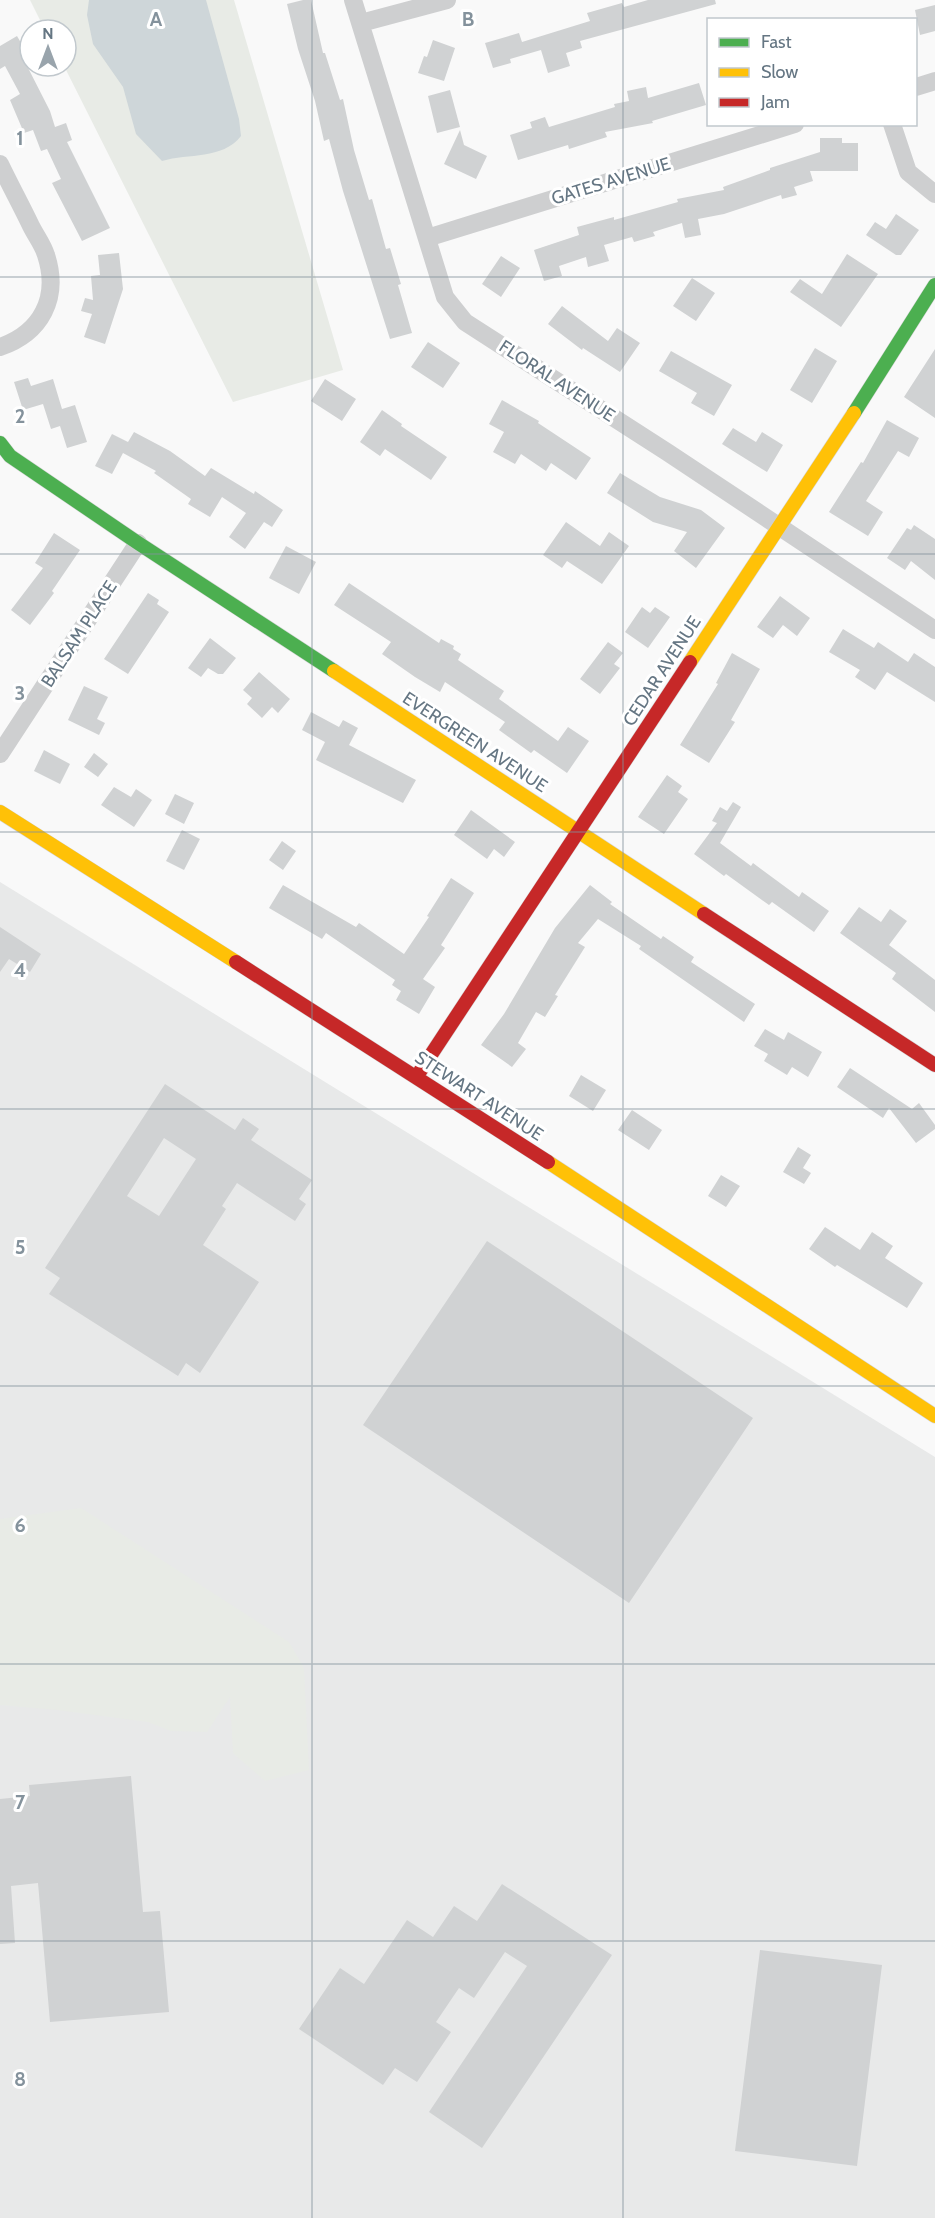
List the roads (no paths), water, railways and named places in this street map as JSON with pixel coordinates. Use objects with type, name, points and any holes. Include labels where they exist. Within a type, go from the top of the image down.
[{"type":"street","name":"FLORAL AVENUE","points":[[353,0],[445,297],[465,322],[667,452],[935,630]]},
{"type":"street","points":[[361,23],[447,0]]},
{"type":"street","points":[[917,86],[935,81]]},
{"type":"street","name":"GATES AVENUE","points":[[427,238],[789,126]]},
{"type":"street","points":[[893,126],[908,172],[935,194]]},
{"type":"street","points":[[0,164],[46,255],[51,279],[48,300],[38,324],[15,342],[0,347]]},
{"type":"street","name":"CEDAR AVENUE","points":[[417,1076],[896,349],[935,285]]},
{"type":"street","name":"EVERGREEN AVENUE","points":[[0,443],[10,456],[138,543],[935,1065]]},
{"type":"street","name":"BALSAM PLACE","points":[[0,754],[138,543]]},
{"type":"street","name":"STEWART AVENUE","points":[[0,812],[417,1076],[935,1416]]}]
